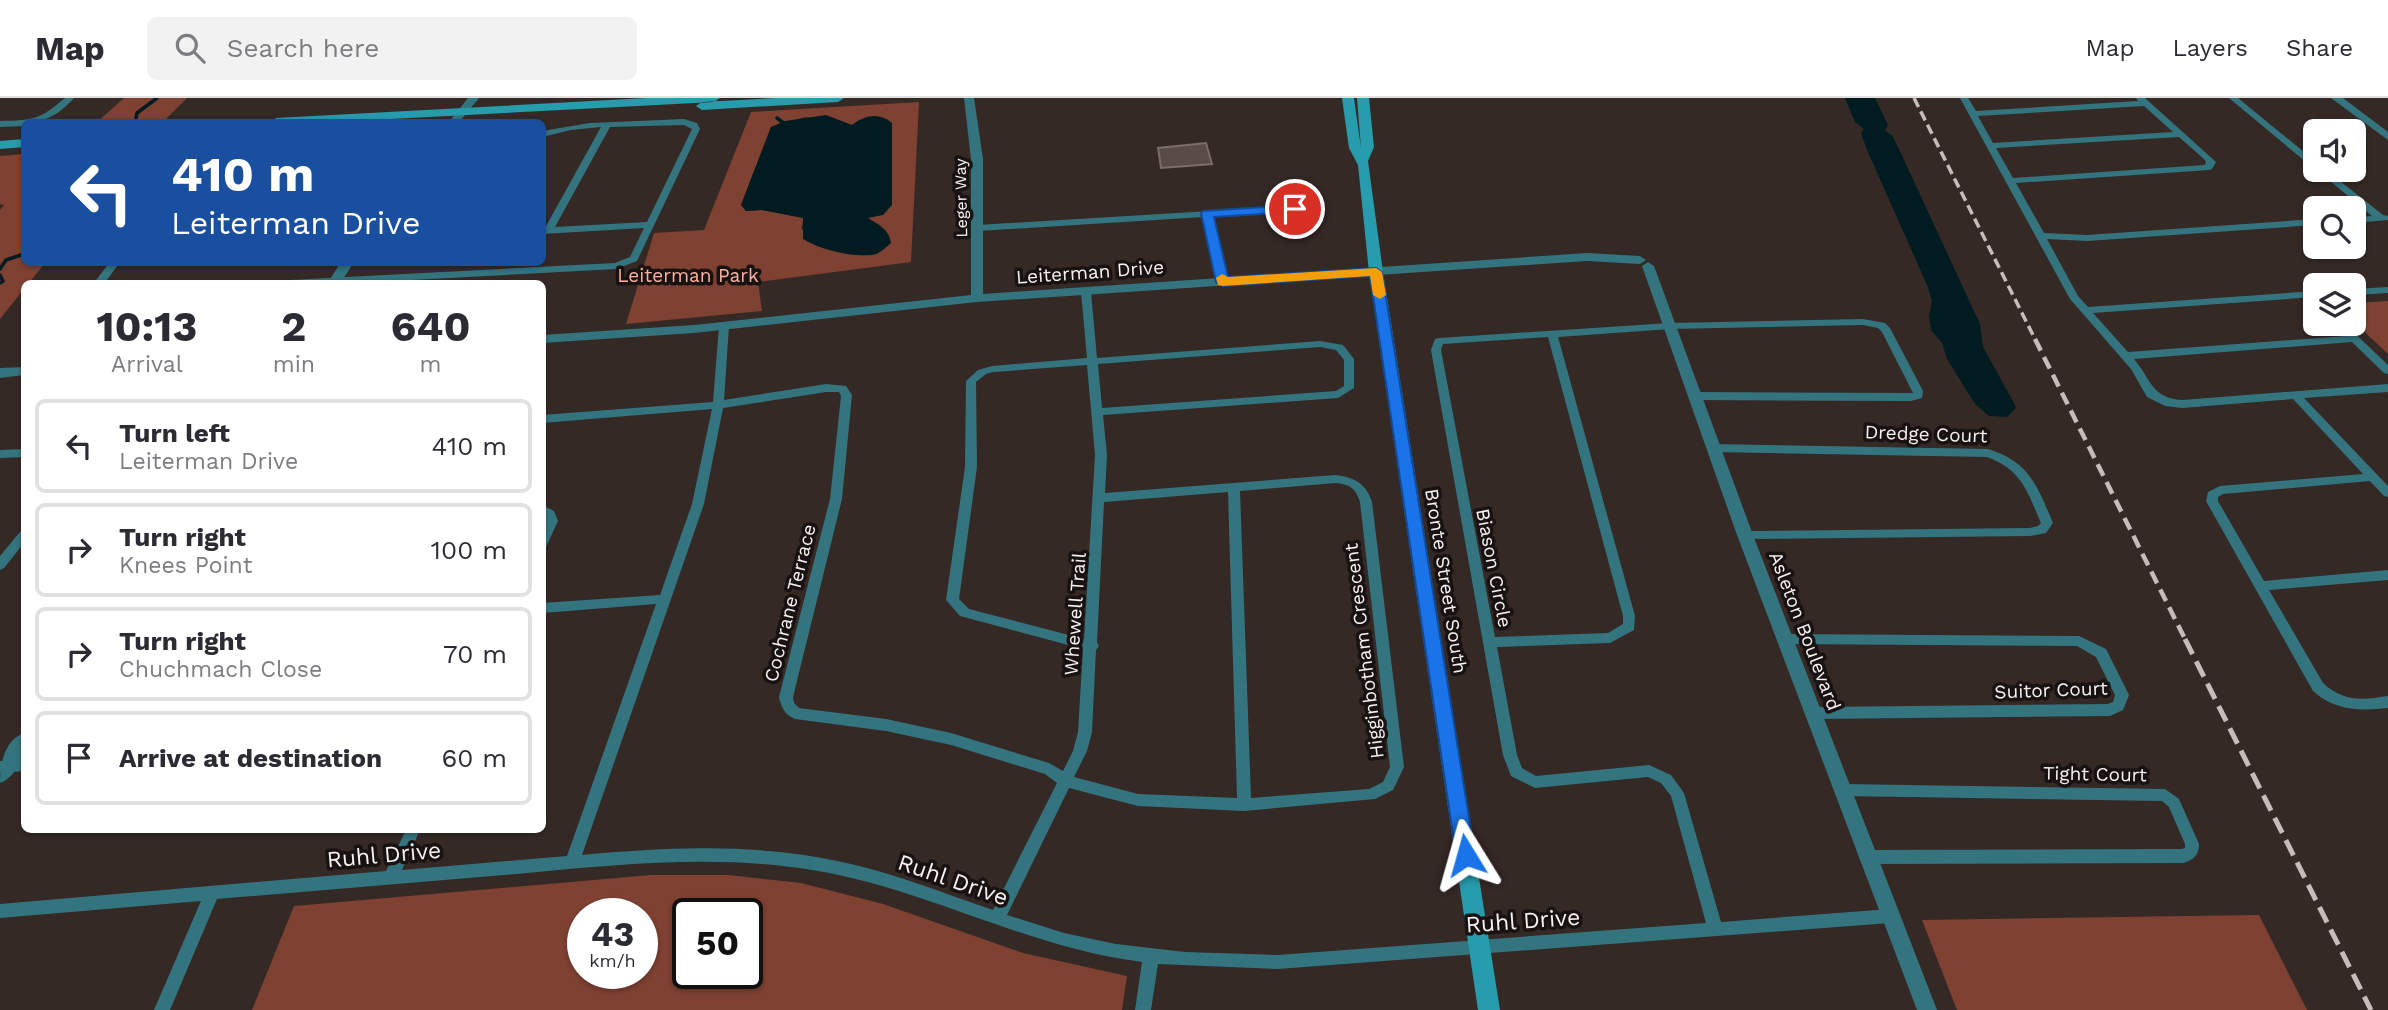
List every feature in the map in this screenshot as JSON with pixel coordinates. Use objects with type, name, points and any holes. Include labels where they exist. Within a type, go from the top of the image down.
[{"type":"main road","points":[[451,119],[714,98]]},
{"type":"main road","points":[[451,119],[838,98]]},
{"type":"main road","name":"Bronte Street South","points":[[1348,98],[1355,148],[1363,159]]},
{"type":"main road","name":"Bronte Street South","points":[[1363,98],[1368,147],[1363,159],[1376,272],[1489,1010]]},
{"type":"main road","points":[[0,137],[21,136]]},
{"type":"main road","points":[[0,145],[21,143]]},
{"type":"street","points":[[41,119],[48,117],[70,98]]},
{"type":"street","points":[[451,119],[462,98]]},
{"type":"street","points":[[451,119],[474,98]]},
{"type":"street","name":"Leger Way","points":[[969,98],[977,159],[977,298]]},
{"type":"street","points":[[1964,98],[2070,291],[2126,356],[2151,394],[2169,403],[2388,388]]},
{"type":"street","points":[[2233,98],[2303,155]]},
{"type":"street","points":[[2336,98],[2388,137]]},
{"type":"street","points":[[1973,114],[2143,101],[2211,162],[2209,167],[2010,181]]},
{"type":"street","points":[[369,280],[617,266],[634,260],[696,129],[694,125],[684,122],[558,129],[546,133]]},
{"type":"street","points":[[0,124],[21,123]]},
{"type":"street","points":[[546,229],[606,127]]},
{"type":"street","points":[[1990,146],[2181,134]]},
{"type":"street","points":[[2337,182],[2384,218]]},
{"type":"street","points":[[978,228],[1295,209],[1316,200]]},
{"type":"street","points":[[1208,213],[1223,282]]},
{"type":"street","points":[[2366,219],[2384,218]]},
{"type":"street","points":[[2040,236],[2087,238],[2303,223]]},
{"type":"street","points":[[546,231],[651,225]]},
{"type":"street","name":"Leiterman Drive","points":[[546,339],[724,326],[977,298],[1587,257],[1644,263]]},
{"type":"street","name":"Asleton Boulevard","points":[[1644,263],[1927,1010]]},
{"type":"street","points":[[101,280],[112,266]]},
{"type":"street","points":[[2366,291],[2388,289]]},
{"type":"street","name":"Whewell Trail","points":[[997,919],[1080,751],[1085,732],[1101,455],[1086,292]]},
{"type":"street","points":[[2084,310],[2303,297]]},
{"type":"street","name":"Biason Circle","points":[[1552,333],[1629,616],[1629,626],[1611,638],[1490,642],[1436,345],[1439,341],[1552,333],[1670,326],[1863,322],[1881,325],[1918,391],[1918,395],[1911,397],[1696,396]]},
{"type":"street","points":[[572,862],[698,504],[718,405],[724,326]]},
{"type":"street","points":[[2351,336],[2388,371]]},
{"type":"street","points":[[2126,356],[2354,339]]},
{"type":"street","points":[[1092,646],[965,613],[952,600],[967,511],[971,467],[971,381],[982,372],[992,369],[1329,344],[1339,347],[1349,359],[1349,388],[1338,394],[1097,412]]},
{"type":"street","points":[[0,373],[21,372]]},
{"type":"street","name":"Cochrane Terrace","points":[[718,405],[825,388],[842,389],[847,395],[836,499],[786,697],[788,706],[795,713],[886,725],[951,739],[1049,769],[1065,781]]},
{"type":"street","points":[[2295,395],[2388,493]]},
{"type":"street","points":[[546,419],[718,405]]},
{"type":"street","name":"Dredge Court","points":[[1713,447],[1988,453],[2006,459],[2023,472],[2047,523],[2042,530],[2030,532],[1745,535]]},
{"type":"street","points":[[0,454],[21,453]]},
{"type":"street","points":[[2373,477],[2220,490],[2212,495],[2215,507],[2324,694],[2349,705],[2388,702]]},
{"type":"street","name":"Higginbotham Crescent","points":[[1065,781],[1138,800],[1244,806],[1381,792],[1394,779],[1397,767],[1363,491],[1357,484],[1347,479],[1335,479],[1100,498]]},
{"type":"street","points":[[1234,487],[1244,806]]},
{"type":"street","points":[[546,512],[550,514],[552,522],[546,535]]},
{"type":"street","points":[[0,565],[21,539]]},
{"type":"street","points":[[2260,586],[2388,575]]},
{"type":"street","points":[[546,608],[665,600]]},
{"type":"street","name":"Suitor Court","points":[[1785,639],[2080,641],[2101,653],[2122,695],[2118,706],[2110,710],[1815,713]]},
{"type":"street","points":[[1490,642],[1510,755],[1516,772],[1535,782],[1649,771],[1667,779],[1677,793],[1716,930]]},
{"type":"street","points":[[2,770],[21,744]]},
{"type":"street","points":[[2,770],[21,766]]},
{"type":"street","name":"Tight Court","points":[[1843,790],[2165,795],[2174,803],[2192,844],[2192,851],[2184,856],[1867,857]]},
{"type":"street","points":[[391,877],[412,833]]},
{"type":"street","name":"Ruhl Drive","points":[[0,911],[644,856],[731,854],[794,861],[869,875],[997,919],[1094,947],[1194,961],[1278,962],[1890,916]]},
{"type":"street","points":[[162,1010],[212,893]]},
{"type":"street","points":[[1143,1010],[1151,956]]},
{"type":"green space","points":[[124,98],[187,98],[166,119],[100,119]]},
{"type":"green space","name":"Leiterman Park","points":[[919,102],[911,262],[758,282],[762,311],[626,324],[654,233],[704,230],[751,112]],"holes":[[[805,117],[852,125],[859,120],[892,190],[892,205],[867,217],[872,255],[801,229],[804,218],[762,210],[746,211],[741,205],[771,127]]]},
{"type":"green space","points":[[21,154],[21,266],[43,266],[31,280],[21,280],[21,293],[0,319],[0,210],[4,205],[0,204],[0,156]]},
{"type":"green space","points":[[2388,301],[2388,354],[2366,333],[2366,302]]},
{"type":"green space","points":[[651,875],[728,875],[801,883],[883,904],[1023,953],[1127,976],[1122,1010],[252,1010],[294,906]]},
{"type":"green space","points":[[2259,915],[2307,1010],[1957,1010],[1922,920]]},
{"type":"water","points":[[1845,98],[1875,98],[1888,125],[1885,131],[1892,135],[1898,147],[1980,324],[1983,347],[2014,403],[2016,408],[2007,417],[1989,416],[1975,404],[1947,359],[1942,343],[1931,330],[1929,316],[1932,301],[1927,285],[1867,150],[1861,133],[1864,129],[1855,122]]},
{"type":"water","points":[[826,115],[852,125],[872,116],[882,117],[892,123],[892,205],[883,215],[868,218],[886,231],[891,243],[875,254],[846,254],[818,246],[803,239],[803,218],[762,210],[746,211],[741,205],[771,127],[785,121]]},
{"type":"building","points":[[1206,143],[1212,164],[1161,168],[1158,148]]},
{"type":"waterway","points":[[136,118],[137,113],[157,98]]},
{"type":"waterway","points":[[777,118],[786,125]]},
{"type":"waterway","points":[[0,269],[6,260],[21,255]]},
{"type":"waterway","points":[[0,275],[3,281],[0,283]]},
{"type":"railway","points":[[1914,98],[2036,341]]},
{"type":"railway","points":[[2036,341],[2185,639]]},
{"type":"railway","points":[[2185,639],[2371,1010]]},
{"type":"slow traffic","points":[[1222,278],[1223,282],[1376,272],[1380,295]]},
{"type":"route","points":[[1295,209],[1208,213],[1223,282],[1376,272],[1466,855]]}]
